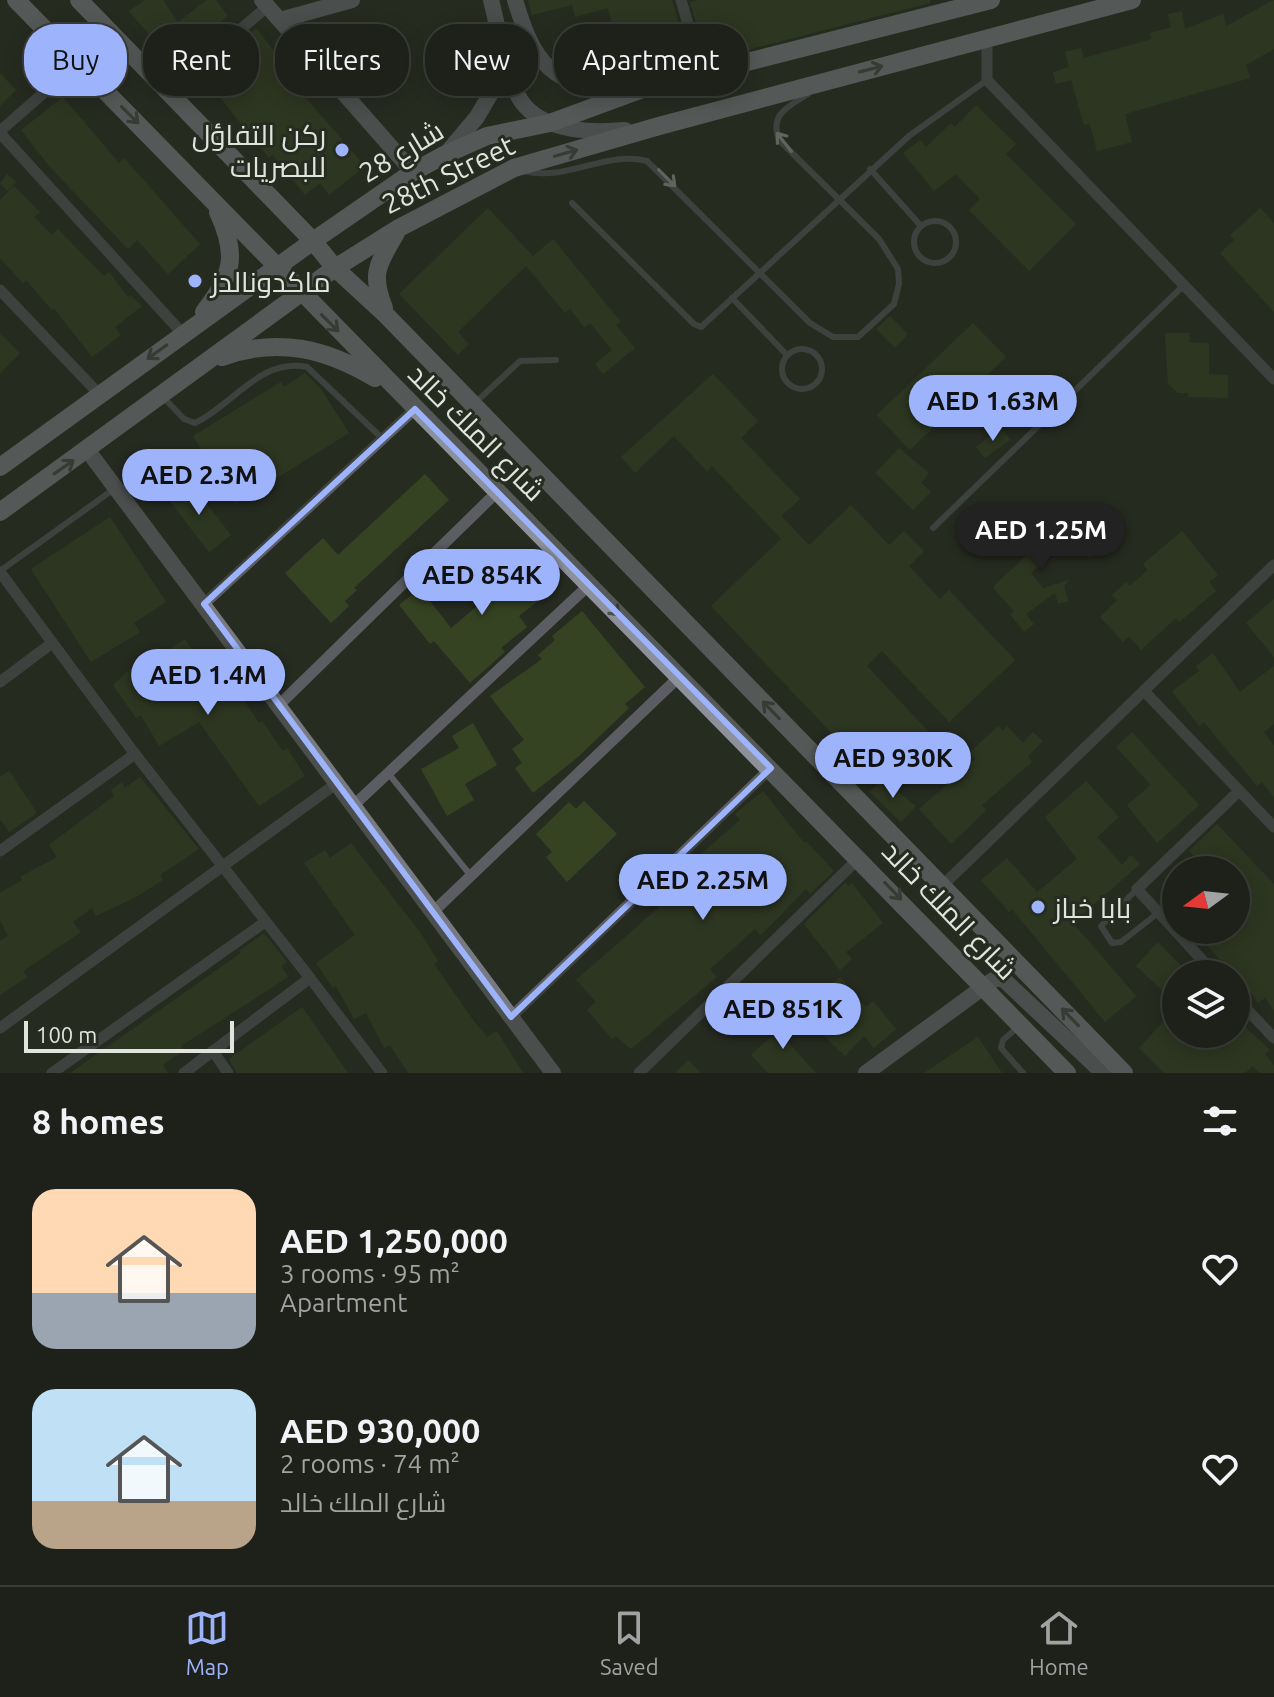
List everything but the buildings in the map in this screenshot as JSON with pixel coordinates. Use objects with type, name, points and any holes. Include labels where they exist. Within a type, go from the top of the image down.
[{"type":"main road","name":"شارع الملك خالد","points":[[16,0],[40,24]]},
{"type":"main road","name":"شارع الملك خالد","points":[[79,0],[143,66]]},
{"type":"main road","name":"شارع 28","points":[[748,61],[958,4],[991,0]]},
{"type":"main road","name":"28th Street","points":[[0,512],[88,451],[200,364],[335,268],[399,228],[514,168],[659,126],[1132,0]]},
{"type":"main road","name":"شارع الملك خالد","points":[[111,96],[300,293],[860,857],[1067,1073]]},
{"type":"main road","name":"شارع الملك خالد","points":[[172,96],[313,241],[335,268],[386,315],[1124,1073]]},
{"type":"main road","name":"شارع 28","points":[[0,467],[277,266],[413,172],[487,136],[550,123],[623,96]]},
{"type":"main road","points":[[188,330],[218,294],[232,262],[228,234],[212,198]]},
{"type":"main road","points":[[281,209],[301,222],[319,223],[353,214]]},
{"type":"main road","points":[[386,315],[375,286],[377,265],[399,228]]},
{"type":"main road","points":[[200,364],[247,348],[320,350],[397,391]]},
{"type":"street","points":[[280,20],[352,0]]},
{"type":"street","points":[[491,0],[498,24]]},
{"type":"street","points":[[515,0],[527,42],[554,75]]},
{"type":"street","points":[[681,0],[688,24]]},
{"type":"street","points":[[241,24],[264,3],[413,172]]},
{"type":"street","points":[[987,39],[987,80],[1274,379]]},
{"type":"street","points":[[41,96],[0,132],[188,330]]},
{"type":"street","points":[[444,155],[477,117],[489,96]]},
{"type":"street","points":[[519,96],[525,107],[550,123],[596,133],[659,126]]},
{"type":"street","points":[[0,290],[99,394]]},
{"type":"street","points":[[204,604],[415,409]]},
{"type":"street","points":[[88,451],[553,1073]]},
{"type":"street","points":[[279,705],[497,492]]},
{"type":"street","points":[[942,886],[1274,565]]},
{"type":"street","points":[[0,572],[135,754],[382,1073]]},
{"type":"street","points":[[354,805],[589,585]]},
{"type":"street","points":[[0,682],[52,643]]},
{"type":"street","points":[[433,912],[680,676]]},
{"type":"street","points":[[1144,691],[1274,827]]},
{"type":"street","points":[[0,851],[135,754]]},
{"type":"street","points":[[511,1017],[771,768]]},
{"type":"street","points":[[0,1028],[337,783]]},
{"type":"street","points":[[1202,960],[1137,889],[1239,791]]},
{"type":"street","points":[[639,1073],[860,857]]},
{"type":"street","points":[[52,1073],[265,922]]},
{"type":"street","points":[[184,1073],[310,978]]},
{"type":"street","points":[[866,1073],[997,978],[1007,981],[1103,1073]]},
{"type":"street","points":[[1250,1013],[1274,1038]]},
{"type":"street","points":[[213,1051],[228,1073]]},
{"type":"lane","points":[[514,168],[548,175],[627,159],[647,161],[810,323],[833,337],[864,334],[887,313],[898,294],[898,269],[879,239],[779,140],[774,128],[783,110],[832,79]]},
{"type":"lane","points":[[572,203],[694,324],[701,327],[870,169],[909,136],[987,80]]},
{"type":"lane","points":[[870,169],[921,226]]},
{"type":"lane","points":[[938,222],[953,232],[956,245],[946,260],[928,262],[918,255],[914,243],[921,226],[938,222]]},
{"type":"lane","points":[[933,528],[1183,286]]},
{"type":"lane","points":[[732,298],[787,355]]},
{"type":"lane","points":[[806,349],[818,356],[822,368],[819,381],[801,390],[789,385],[782,366],[787,355],[806,349]]},
{"type":"lane","points":[[473,404],[520,361],[556,360]]},
{"type":"lane","points":[[160,394],[184,419],[195,423],[271,369],[294,365],[307,367],[383,439]]},
{"type":"lane","points":[[0,572],[117,487]]},
{"type":"lane","points":[[388,773],[471,876]]},
{"type":"lane","points":[[1137,889],[1101,926],[1112,943],[1121,942],[1159,912]]},
{"type":"lane","points":[[1021,1025],[1001,1043],[1023,1073]]},
{"type":"highlighted area","points":[[415,409],[771,768],[511,1017],[204,604]]},
{"type":"place","name":"ركن التفاؤل للبصريات","points":[[342,150]]},
{"type":"place","name":"ماكدونالدز","points":[[195,281]]},
{"type":"place","name":"بابا خباز","points":[[1038,907]]}]
